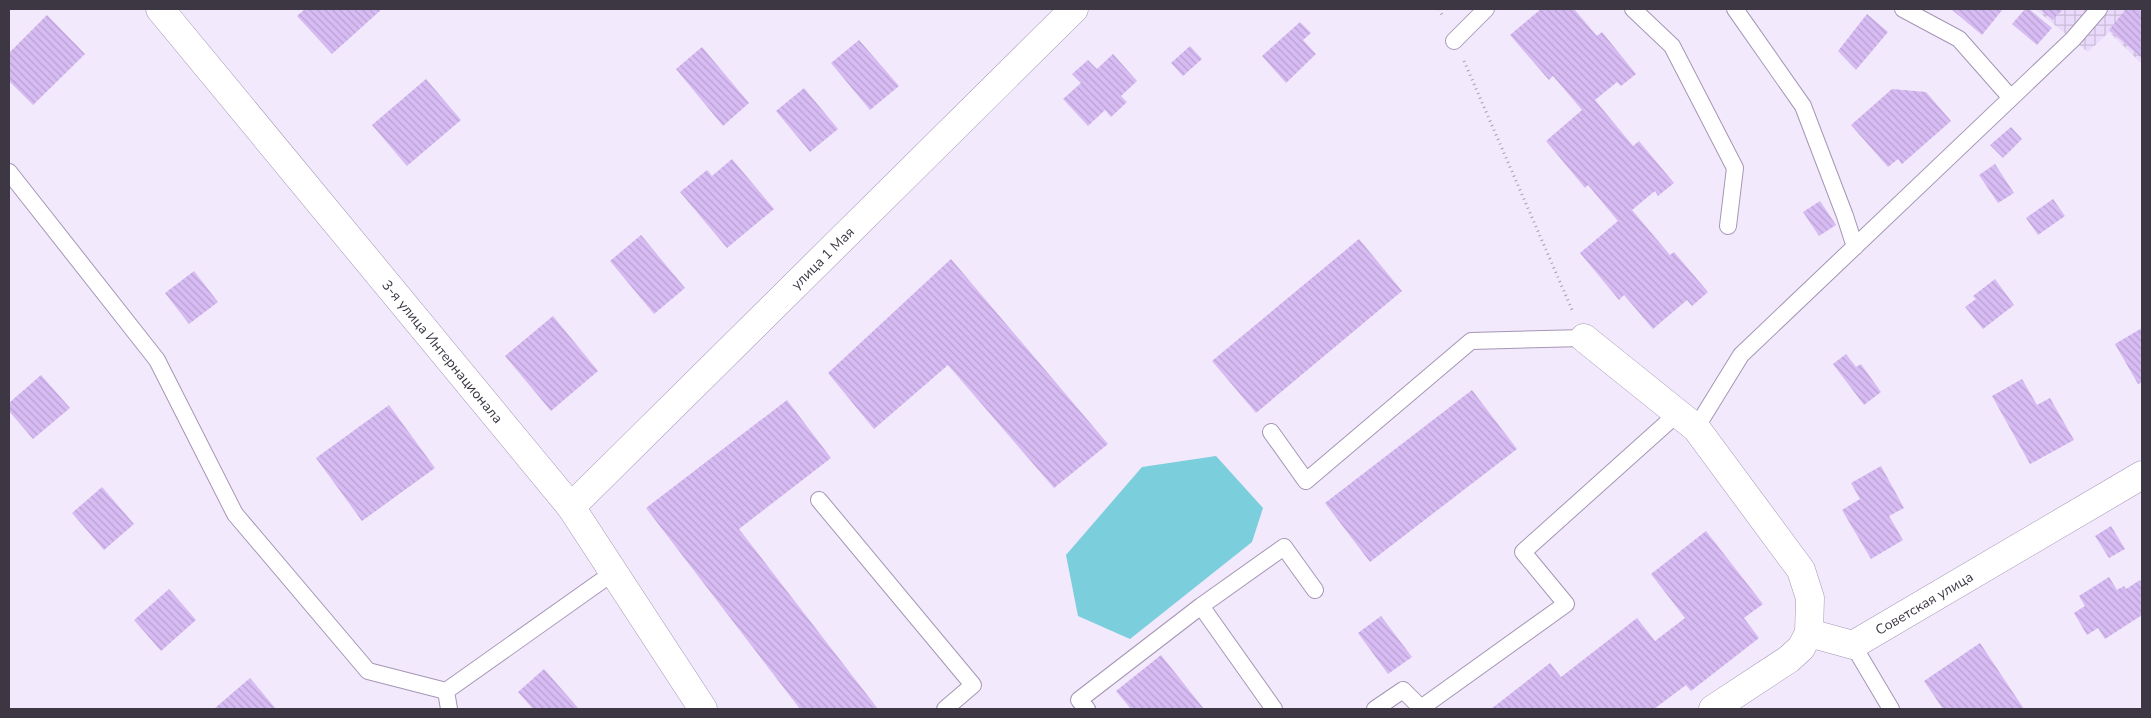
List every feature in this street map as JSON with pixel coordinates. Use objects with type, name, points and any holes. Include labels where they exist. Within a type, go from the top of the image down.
[{"type":"street","name":"3-я улица Интернационала","points":[[160,9],[571,507],[703,709]]},
{"type":"street","name":"улица 1 Мая","points":[[571,507],[1074,9]]},
{"type":"street","points":[[1584,338],[1687,421],[1800,570],[1810,598],[1809,633],[1801,648],[1789,659],[1712,709]]},
{"type":"street","name":"Советская улица","points":[[1853,645],[2142,475]]},
{"type":"street","points":[[1809,633],[1853,645]]},
{"type":"lane","points":[[1454,41],[1486,9]]},
{"type":"lane","points":[[1633,9],[1672,46],[1736,168],[1728,226]]},
{"type":"lane","points":[[1736,9],[1803,106],[1846,216],[1855,247]]},
{"type":"lane","points":[[1903,9],[1959,39],[2011,98]]},
{"type":"lane","points":[[1375,709],[1403,690],[1422,708],[1566,604],[1522,552],[1687,421],[1741,355],[2073,39],[2099,9]]},
{"type":"lane","points":[[9,172],[156,360],[235,514],[368,671],[446,690],[614,572]]},
{"type":"lane","points":[[1271,432],[1306,481],[1471,340],[1584,338]]},
{"type":"lane","points":[[819,500],[973,685],[945,709]]},
{"type":"lane","points":[[1087,709],[1080,700],[1201,606],[1284,546],[1315,590]]},
{"type":"lane","points":[[1201,606],[1274,709]]},
{"type":"lane","points":[[1853,645],[1891,709]]},
{"type":"lane","points":[[446,690],[449,709]]},
{"type":"path","points":[[1439,9],[1490,118],[1584,338]]},
{"type":"shaded area","points":[[2035,9],[2142,9],[2142,64],[2109,32],[2088,52]]},
{"type":"water","points":[[1216,456],[1263,508],[1252,542],[1130,639],[1078,616],[1066,555],[1142,467]]},
{"type":"building","points":[[305,9],[382,9],[332,54],[297,16]]},
{"type":"building","points":[[1541,9],[1574,9],[1597,36],[1602,32],[1636,74],[1621,86],[1617,82],[1595,100],[1633,146],[1639,141],[1674,183],[1658,196],[1655,191],[1632,210],[1670,255],[1674,252],[1708,292],[1692,306],[1687,300],[1653,329],[1624,295],[1619,300],[1580,253],[1618,221],[1588,185],[1585,188],[1546,141],[1582,110],[1553,76],[1549,80],[1510,35]]},
{"type":"building","points":[[1951,9],[2003,9],[1982,35]]},
{"type":"building","points":[[2025,9],[2029,9],[2052,28],[2037,45],[2012,24]]},
{"type":"building","points":[[2040,9],[2063,9],[2053,20]]},
{"type":"building","points":[[2126,9],[2138,9],[2142,12],[2142,58],[2109,30]]},
{"type":"building","points":[[1867,14],[1888,32],[1856,70],[1838,51]]},
{"type":"building","points":[[47,15],[85,54],[33,105],[9,81],[9,53]]},
{"type":"building","points":[[1300,22],[1311,33],[1303,40],[1316,54],[1286,83],[1262,56]]},
{"type":"building","points":[[859,40],[899,86],[870,110],[831,63]]},
{"type":"building","points":[[1190,46],[1202,59],[1183,76],[1171,63]]},
{"type":"building","points":[[702,47],[749,103],[723,126],[676,69]]},
{"type":"building","points":[[1113,54],[1137,81],[1121,96],[1127,102],[1111,117],[1105,110],[1088,126],[1063,99],[1081,83],[1072,74],[1088,60],[1097,69]]},
{"type":"building","points":[[426,79],[461,120],[407,166],[372,125]]},
{"type":"building","points":[[804,88],[838,129],[810,152],[776,111]]},
{"type":"building","points":[[1892,89],[1926,92],[1951,121],[1902,164],[1898,159],[1888,167],[1851,125]]},
{"type":"building","points":[[2011,127],[2022,139],[2003,158],[1990,145]]},
{"type":"building","points":[[732,159],[774,209],[727,248],[680,192],[707,170],[712,176]]},
{"type":"building","points":[[1995,164],[2014,193],[1998,203],[1979,175]]},
{"type":"building","points":[[2053,199],[2065,216],[2038,235],[2026,218]]},
{"type":"building","points":[[1820,201],[1836,225],[1819,236],[1803,212]]},
{"type":"building","points":[[641,235],[685,288],[654,314],[610,261]]},
{"type":"building","points":[[1359,239],[1402,291],[1256,413],[1212,361]]},
{"type":"building","points":[[951,259],[1108,444],[1054,488],[948,365],[874,429],[828,373]]},
{"type":"building","points":[[194,271],[218,302],[189,324],[165,293]]},
{"type":"building","points":[[1995,279],[2014,305],[1983,329],[1965,307],[1976,299],[1973,296]]},
{"type":"building","points":[[553,316],[598,371],[551,411],[505,356]]},
{"type":"building","points":[[2142,328],[2142,385],[2141,383],[2138,384],[2115,344]]},
{"type":"building","points":[[1846,354],[1856,367],[1861,364],[1881,392],[1864,405],[1833,364]]},
{"type":"building","points":[[41,375],[70,408],[33,439],[9,411],[9,403]]},
{"type":"building","points":[[2022,379],[2037,405],[2050,398],[2074,440],[2030,464],[1992,396]]},
{"type":"building","points":[[1472,390],[1517,449],[1370,562],[1325,503]]},
{"type":"building","points":[[787,400],[831,458],[739,529],[878,709],[800,709],[646,508]]},
{"type":"building","points":[[389,405],[435,468],[362,521],[316,458]]},
{"type":"building","points":[[1881,466],[1904,508],[1889,516],[1903,540],[1871,559],[1842,510],[1860,499],[1851,483]]},
{"type":"building","points":[[102,487],[134,524],[104,550],[72,513]]},
{"type":"building","points":[[2111,526],[2125,549],[2109,558],[2095,536]]},
{"type":"building","points":[[1706,531],[1763,604],[1744,618],[1759,638],[1691,691],[1686,685],[1654,709],[1491,709],[1550,663],[1561,677],[1637,618],[1655,641],[1685,618],[1651,574]]},
{"type":"building","points":[[2109,577],[2117,590],[2124,586],[2126,589],[2140,580],[2142,583],[2142,615],[2105,639],[2098,628],[2087,635],[2074,613],[2085,606],[2079,596]]},
{"type":"building","points":[[169,589],[196,620],[161,651],[134,620]]},
{"type":"building","points":[[1381,616],[1412,657],[1388,674],[1358,633]]},
{"type":"building","points":[[1980,643],[2024,709],[1943,709],[1924,681]]},
{"type":"building","points":[[1161,655],[1204,709],[1131,709],[1116,691]]},
{"type":"building","points":[[544,669],[579,709],[533,709],[518,692]]},
{"type":"building","points":[[250,678],[276,709],[215,708]]}]
